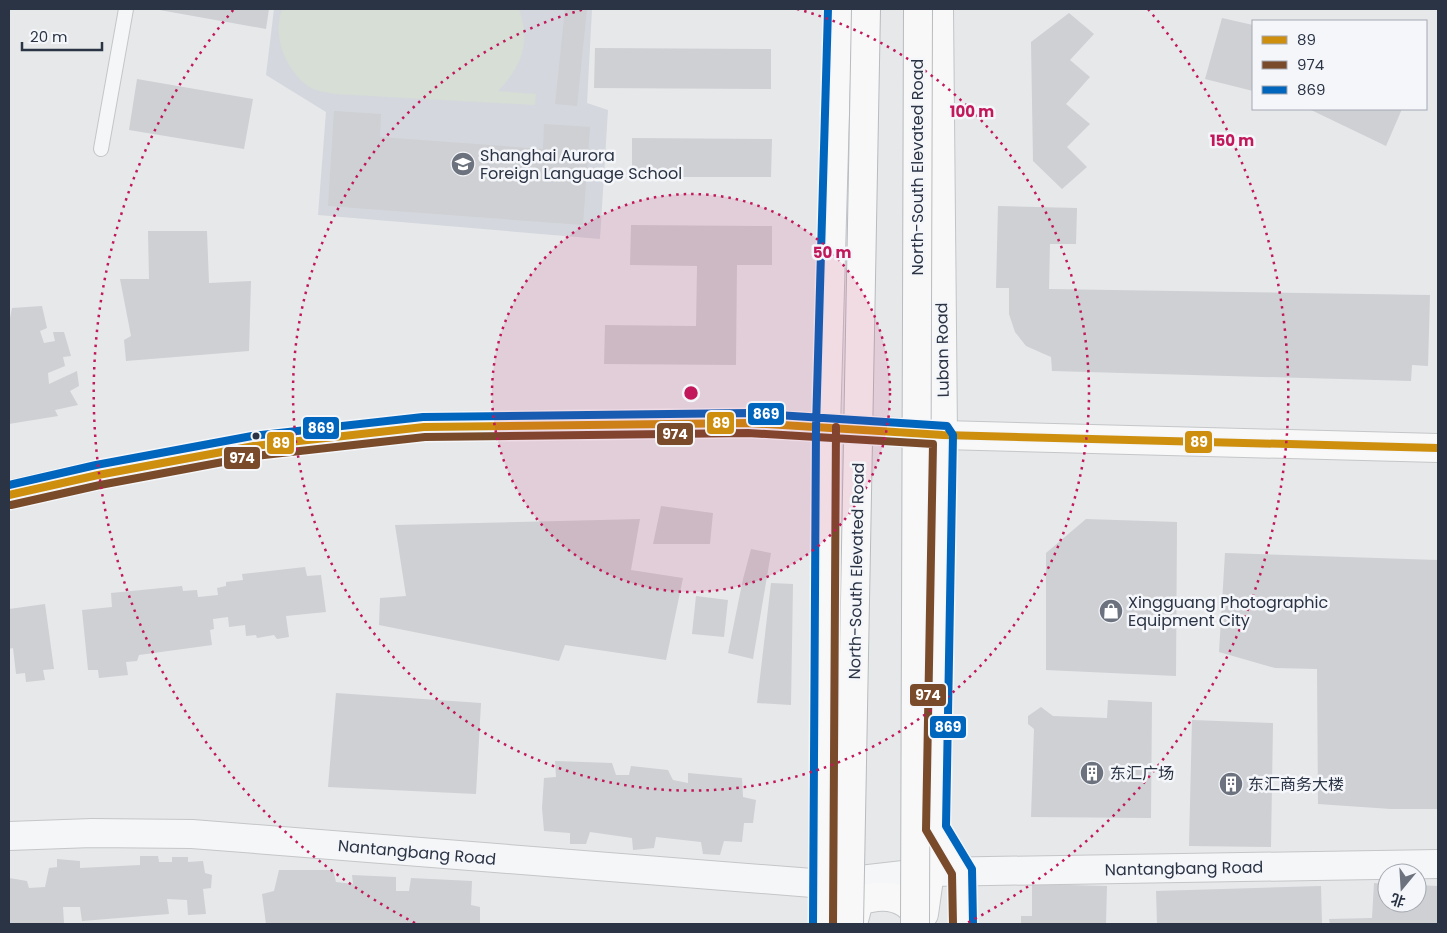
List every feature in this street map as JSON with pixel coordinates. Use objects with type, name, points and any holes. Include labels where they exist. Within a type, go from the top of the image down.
[{"type":"main road","points":[[823,924],[825,884],[826,427],[838,9]]},
{"type":"main road","name":"North-South Elevated Road","points":[[851,924],[866,9]]},
{"type":"main road","name":"North-South Elevated Road","points":[[915,924],[918,9]]},
{"type":"main road","name":"Luban Road","points":[[922,924],[936,828],[943,435],[939,9]]},
{"type":"main road","points":[[9,495],[98,475],[254,446],[424,427],[748,423],[943,435],[1438,448]]},
{"type":"main road","points":[[916,782],[932,924]]},
{"type":"main road","points":[[936,828],[962,871],[962,924]]},
{"type":"main road","points":[[825,884],[842,901],[842,924]]},
{"type":"main road","points":[[851,924],[859,901],[872,896],[888,896],[905,902],[917,913],[922,924]]},
{"type":"street","name":"Nantangbang Road","points":[[9,836],[92,833],[192,834],[825,884],[930,872],[1438,864]]},
{"type":"lane","points":[[101,149],[126,9]]},
{"type":"shaded area","name":"Shanghai Aurora Foreign Language School","points":[[274,9],[592,9],[587,103],[608,110],[600,239],[318,215],[326,112],[266,75]]},
{"type":"shaded area","points":[[282,9],[519,9],[524,33],[522,53],[513,72],[498,91],[536,94],[535,105],[334,94],[313,89],[293,71],[283,51],[279,30],[279,19]]},
{"type":"building","points":[[154,9],[269,9],[266,29]]},
{"type":"building","points":[[565,9],[587,9],[577,106],[555,104]]},
{"type":"building","points":[[1069,13],[1094,34],[1070,60],[1090,77],[1066,104],[1090,124],[1067,147],[1087,167],[1062,189],[1033,161],[1031,42]]},
{"type":"building","points":[[1222,18],[1252,25],[1252,91],[1205,79]]},
{"type":"building","points":[[595,48],[771,49],[771,89],[594,88]]},
{"type":"building","points":[[137,79],[253,99],[244,149],[129,130]]},
{"type":"building","points":[[1311,110],[1402,110],[1386,146]]},
{"type":"building","points":[[334,111],[381,114],[380,137],[543,149],[544,124],[590,127],[583,225],[328,206]]},
{"type":"building","points":[[632,138],[772,139],[771,177],[632,177]]},
{"type":"building","points":[[998,206],[1077,208],[1076,244],[1050,244],[1049,289],[1430,295],[1428,366],[1412,365],[1411,381],[1052,371],[1051,357],[1026,346],[1015,332],[1009,314],[1009,288],[996,288]]},
{"type":"building","points":[[631,225],[772,226],[772,265],[737,265],[736,365],[604,364],[605,325],[696,326],[697,266],[630,265]]},
{"type":"building","points":[[148,231],[207,231],[209,283],[251,281],[249,351],[126,361],[124,340],[131,336],[120,279],[149,279]]},
{"type":"building","points":[[42,306],[47,328],[40,331],[44,343],[55,341],[53,332],[64,332],[71,356],[63,357],[65,366],[48,373],[49,384],[77,371],[79,386],[70,391],[78,405],[55,410],[58,416],[9,424],[9,323],[12,308]]},
{"type":"building","points":[[661,506],[713,513],[710,544],[653,544]]},
{"type":"building","points":[[640,519],[631,570],[683,578],[666,660],[565,645],[559,661],[379,625],[380,598],[406,596],[395,525]]},
{"type":"building","name":"Xingguang Photographic Equipment City","points":[[1086,519],[1177,522],[1176,676],[1046,670],[1046,553]]},
{"type":"building","points":[[751,549],[771,553],[753,659],[728,653]]},
{"type":"building","points":[[1225,553],[1438,560],[1438,809],[1391,809],[1318,804],[1317,669],[1275,668],[1219,652]]},
{"type":"building","points":[[305,567],[307,576],[321,575],[326,612],[286,616],[289,637],[277,639],[274,635],[257,638],[256,635],[246,636],[245,625],[229,627],[228,617],[213,619],[214,629],[210,630],[212,645],[139,655],[137,661],[126,662],[128,675],[99,678],[98,670],[88,670],[82,610],[112,607],[111,593],[182,586],[183,591],[197,590],[198,597],[218,595],[217,588],[226,586],[226,582],[243,580],[242,574]]},
{"type":"building","points":[[771,583],[793,584],[791,705],[757,703]]},
{"type":"building","points":[[696,596],[728,600],[724,637],[692,634]]},
{"type":"building","points":[[45,604],[54,669],[43,670],[45,680],[26,682],[25,673],[16,674],[13,648],[9,649],[9,609]]},
{"type":"building","points":[[336,693],[481,703],[476,794],[328,787]]},
{"type":"building","name":"东汇广场","points":[[1108,700],[1152,702],[1151,818],[1031,817],[1034,729],[1028,724],[1028,716],[1041,707],[1053,716],[1107,718]]},
{"type":"building","name":"东汇商务大楼","points":[[1192,720],[1273,723],[1271,847],[1189,846]]},
{"type":"building","points":[[555,761],[612,763],[616,775],[629,775],[631,766],[668,770],[673,780],[688,783],[688,773],[742,778],[743,797],[756,800],[753,823],[744,823],[742,842],[724,841],[720,855],[703,854],[701,842],[656,837],[654,848],[633,850],[632,838],[590,832],[586,844],[570,844],[570,833],[544,831],[542,808],[544,778],[556,777]]},
{"type":"building","points":[[140,856],[158,856],[159,862],[172,862],[172,857],[188,857],[188,862],[203,861],[205,873],[212,875],[211,888],[203,889],[206,914],[188,915],[187,900],[167,899],[169,914],[82,921],[80,907],[63,907],[64,923],[9,924],[9,878],[27,881],[29,888],[45,887],[49,868],[57,867],[57,859],[80,861],[80,868],[140,865]]},
{"type":"building","points":[[279,870],[333,870],[336,882],[353,884],[352,875],[396,877],[396,891],[409,891],[411,878],[472,881],[471,905],[480,907],[480,924],[266,924],[262,894],[274,891]]},
{"type":"building","points":[[1374,883],[1377,883],[1377,913],[1427,913],[1427,885],[1438,886],[1438,924],[1330,924],[1329,919],[1372,918]]},
{"type":"building","points":[[1032,884],[1107,886],[1106,924],[1021,924],[1021,916],[1032,916]]},
{"type":"building","points":[[1321,886],[1322,924],[1157,924],[1156,891]]},
{"type":"transit line","name":"869","points":[[813,924],[816,427],[828,9]]},
{"type":"transit line","name":"869","points":[[9,485],[96,465],[252,436],[423,417],[748,413],[947,426],[953,435],[946,826],[972,869],[973,924]]},
{"type":"transit line","name":"89","points":[[9,495],[98,475],[254,446],[424,427],[748,423],[943,435],[1438,448]]},
{"type":"transit line","name":"974","points":[[833,924],[836,427]]},
{"type":"transit line","name":"974","points":[[11,505],[100,485],[255,456],[425,437],[748,433],[933,444],[926,830],[952,874],[953,924]]},
{"type":"place","name":"Shanghai Aurora Foreign Language School","points":[[463,164]]},
{"type":"place","name":"Xingguang Photographic Equipment City","points":[[1111,611]]},
{"type":"place","name":"东汇广场","points":[[1092,773]]},
{"type":"place","name":"东汇商务大楼","points":[[1231,784]]}]
